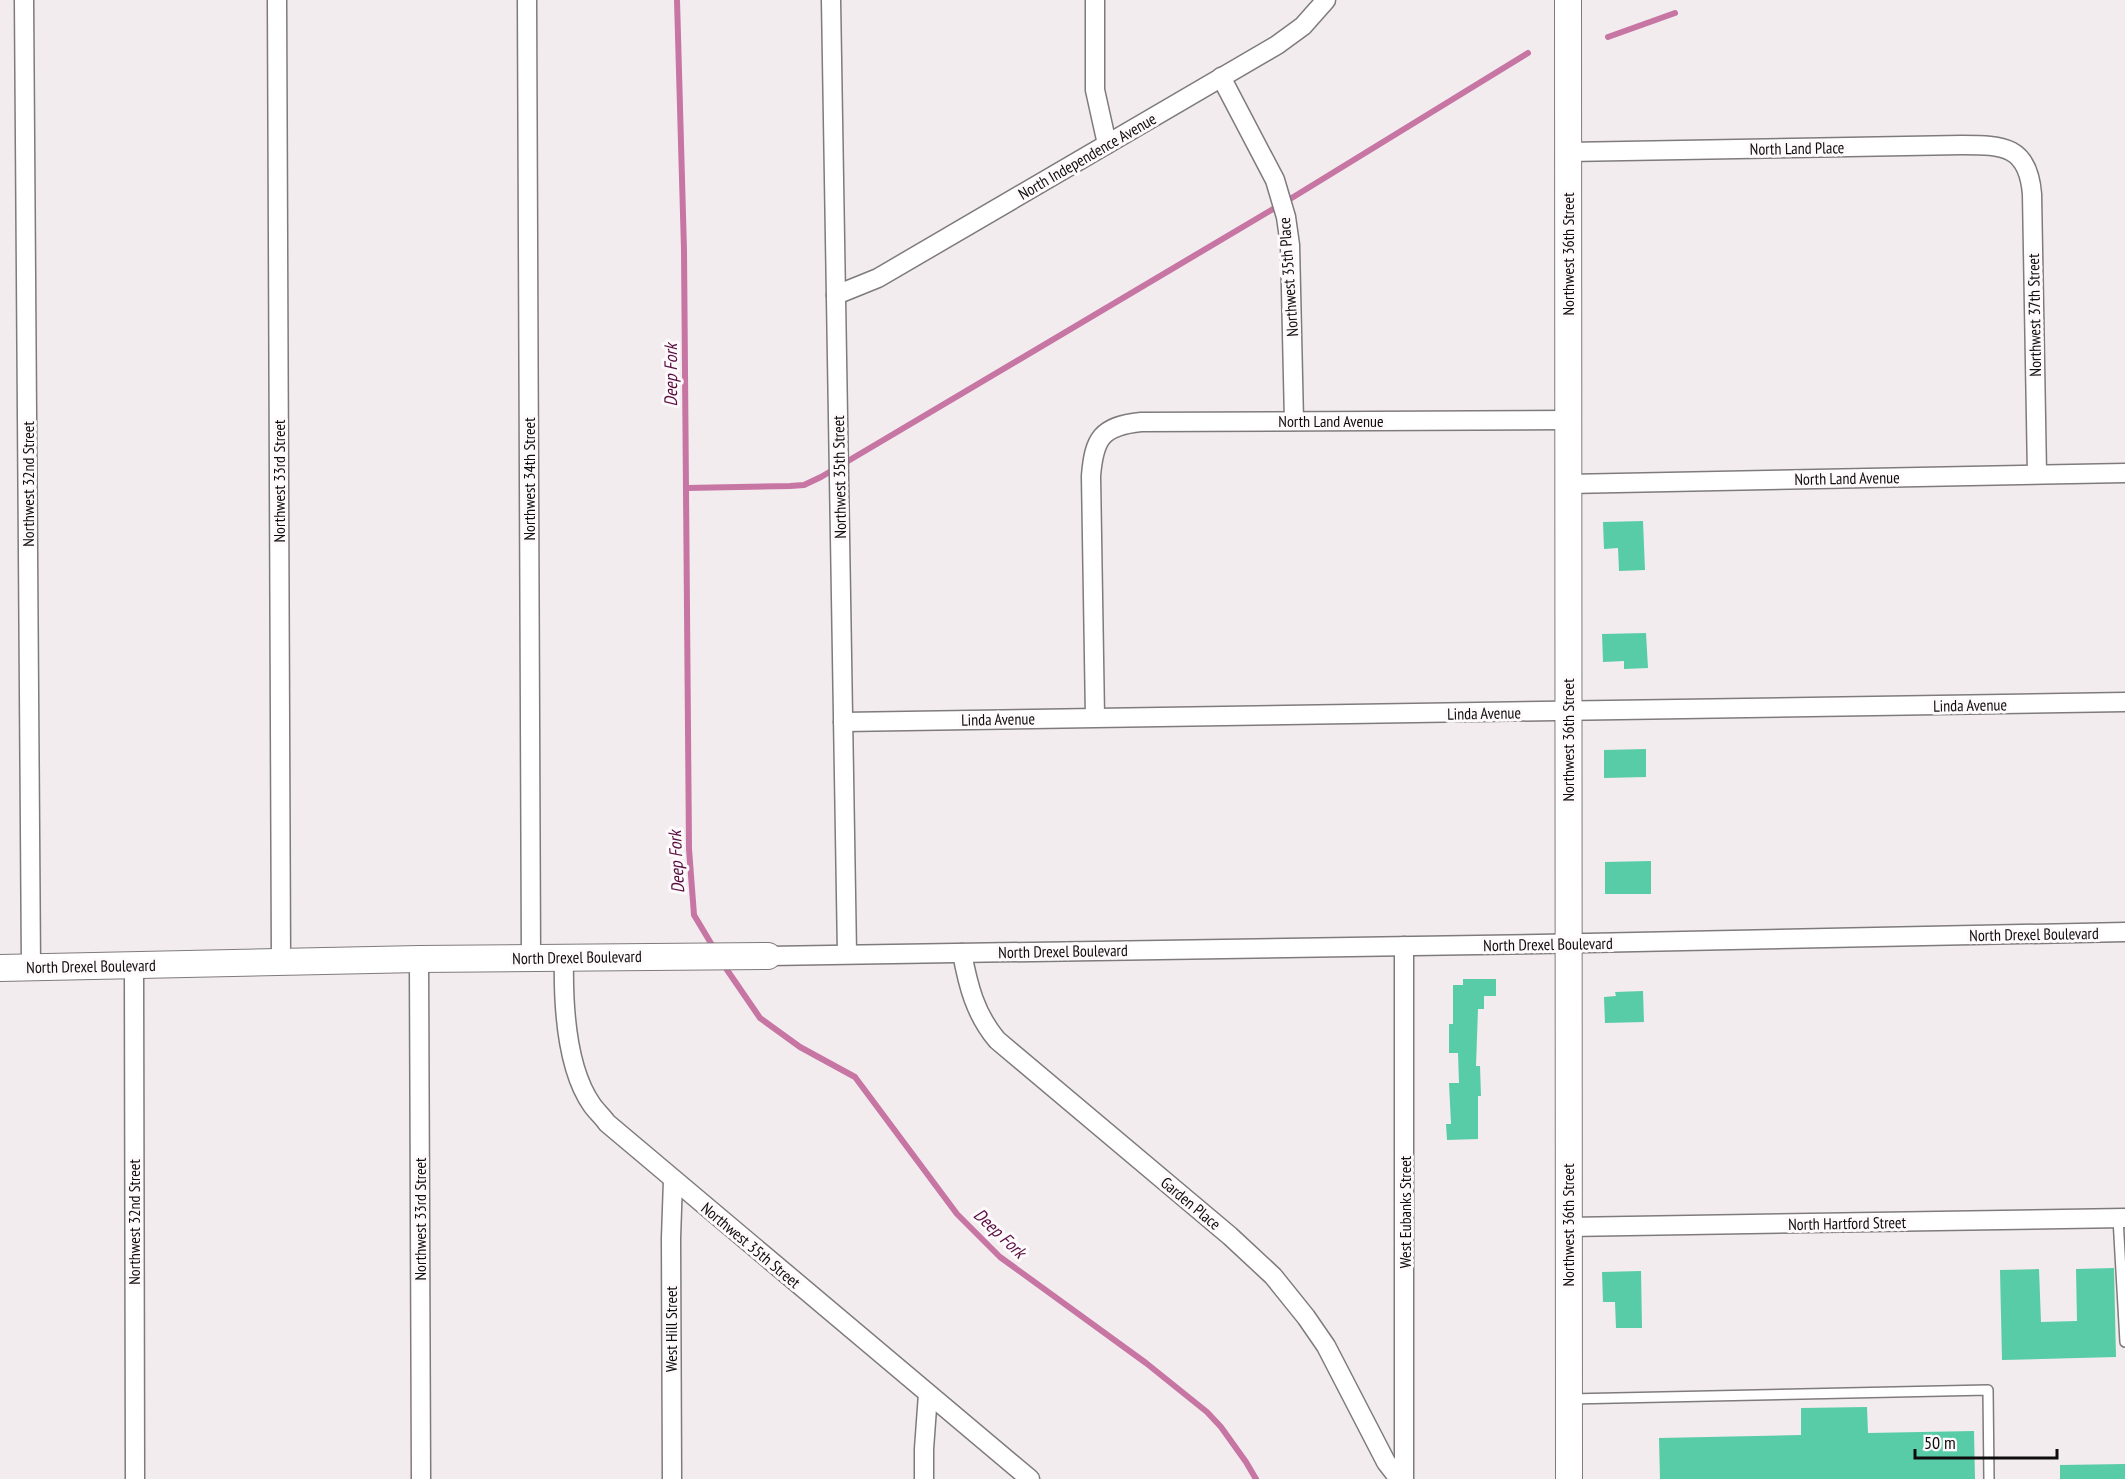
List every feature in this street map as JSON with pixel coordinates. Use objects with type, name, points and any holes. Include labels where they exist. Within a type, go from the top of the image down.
[{"type":"main road","name":"Northwest 36th Street","points":[[1568,0],[1569,1479]]},
{"type":"main road","name":"North Drexel Boulevard","points":[[0,968],[531,957],[768,956]]},
{"type":"street","name":"Northwest 32nd Street","points":[[24,0],[31,967]]},
{"type":"street","name":"Northwest 33rd Street","points":[[277,0],[281,962]]},
{"type":"street","name":"Northwest 34th Street","points":[[527,0],[531,957]]},
{"type":"street","name":"Northwest 35th Street","points":[[831,0],[847,954]]},
{"type":"street","points":[[1095,0],[1095,90],[1107,144]]},
{"type":"street","name":"North Independence Avenue","points":[[836,295],[878,278],[1277,45],[1303,26],[1326,0]]},
{"type":"street","name":"Northwest 35th Place","points":[[1221,77],[1276,184],[1286,217],[1290,245],[1294,421]]},
{"type":"street","name":"North Land Place","points":[[1568,152],[1984,145],[1999,147],[2022,159]]},
{"type":"street","name":"Northwest 37th Street","points":[[2022,159],[2029,171],[2032,194],[2037,474]]},
{"type":"street","name":"North Land Avenue","points":[[1095,717],[1091,476],[1094,449],[1098,440],[1115,427],[1124,424],[1294,421],[1568,420]]},
{"type":"street","name":"North Land Avenue","points":[[1568,484],[2125,473]]},
{"type":"street","name":"Linda Avenue","points":[[843,722],[2125,702]]},
{"type":"street","name":"North Drexel Boulevard","points":[[768,956],[1569,944],[2125,932]]},
{"type":"street","name":"West Eubanks Street","points":[[1404,946],[1404,1479]]},
{"type":"street","name":"Garden Place","points":[[962,953],[967,980],[978,1011],[984,1025],[997,1040],[1249,1252],[1289,1294],[1326,1346],[1386,1462],[1399,1479]]},
{"type":"street","name":"Northwest 35th Street","points":[[564,957],[570,1040],[576,1070],[592,1105],[608,1123],[1030,1479]]},
{"type":"street","name":"Northwest 33rd Street","points":[[419,959],[421,1479]]},
{"type":"street","name":"Northwest 32nd Street","points":[[134,965],[135,1479]]},
{"type":"street","name":"West Hill Street","points":[[672,1479],[671,1238],[673,1180]]},
{"type":"street","name":"North Hartford Street","points":[[1568,1227],[2121,1218]]},
{"type":"street","points":[[924,1479],[928,1394]]},
{"type":"lane","points":[[2121,1218],[2125,1342]]},
{"type":"lane","points":[[1569,1400],[1988,1390],[1989,1479]]},
{"type":"building","points":[[1643,521],[1645,570],[1619,571],[1618,548],[1604,549],[1603,522]]},
{"type":"building","points":[[1646,633],[1648,668],[1624,669],[1624,661],[1603,662],[1602,634]]},
{"type":"building","points":[[1646,749],[1646,777],[1604,778],[1604,750]]},
{"type":"building","points":[[1651,861],[1651,894],[1605,894],[1605,862]]},
{"type":"building","points":[[1463,979],[1496,979],[1496,996],[1484,996],[1484,1009],[1478,1009],[1476,1066],[1480,1066],[1481,1096],[1478,1096],[1478,1139],[1447,1140],[1446,1124],[1451,1124],[1449,1083],[1459,1083],[1458,1053],[1449,1053],[1449,1024],[1453,1024],[1453,985],[1463,985]]},
{"type":"building","points":[[1643,991],[1644,1022],[1605,1023],[1604,997],[1616,996],[1615,992]]},
{"type":"building","points":[[2114,1268],[2116,1357],[2002,1360],[2000,1270],[2039,1269],[2041,1322],[2077,1321],[2076,1269]]},
{"type":"building","points":[[1641,1271],[1642,1328],[1616,1328],[1615,1302],[1603,1302],[1602,1272]]},
{"type":"building","points":[[1867,1407],[1868,1433],[1974,1431],[1975,1479],[1660,1479],[1659,1438],[1801,1435],[1801,1408]]},
{"type":"building","points":[[2125,1464],[2125,1479],[2060,1479],[2060,1465]]},
{"type":"waterway","name":"Deep Fork","points":[[677,0],[684,250],[689,849],[694,915],[715,950]]},
{"type":"waterway","points":[[1608,37],[1675,13]]},
{"type":"waterway","points":[[686,488],[804,485],[821,477],[1295,196],[1528,53]]},
{"type":"waterway","name":"Deep Fork","points":[[723,964],[760,1018],[800,1047],[855,1077],[957,1214],[1000,1257],[1146,1363],[1207,1412],[1221,1427],[1256,1479]]}]
